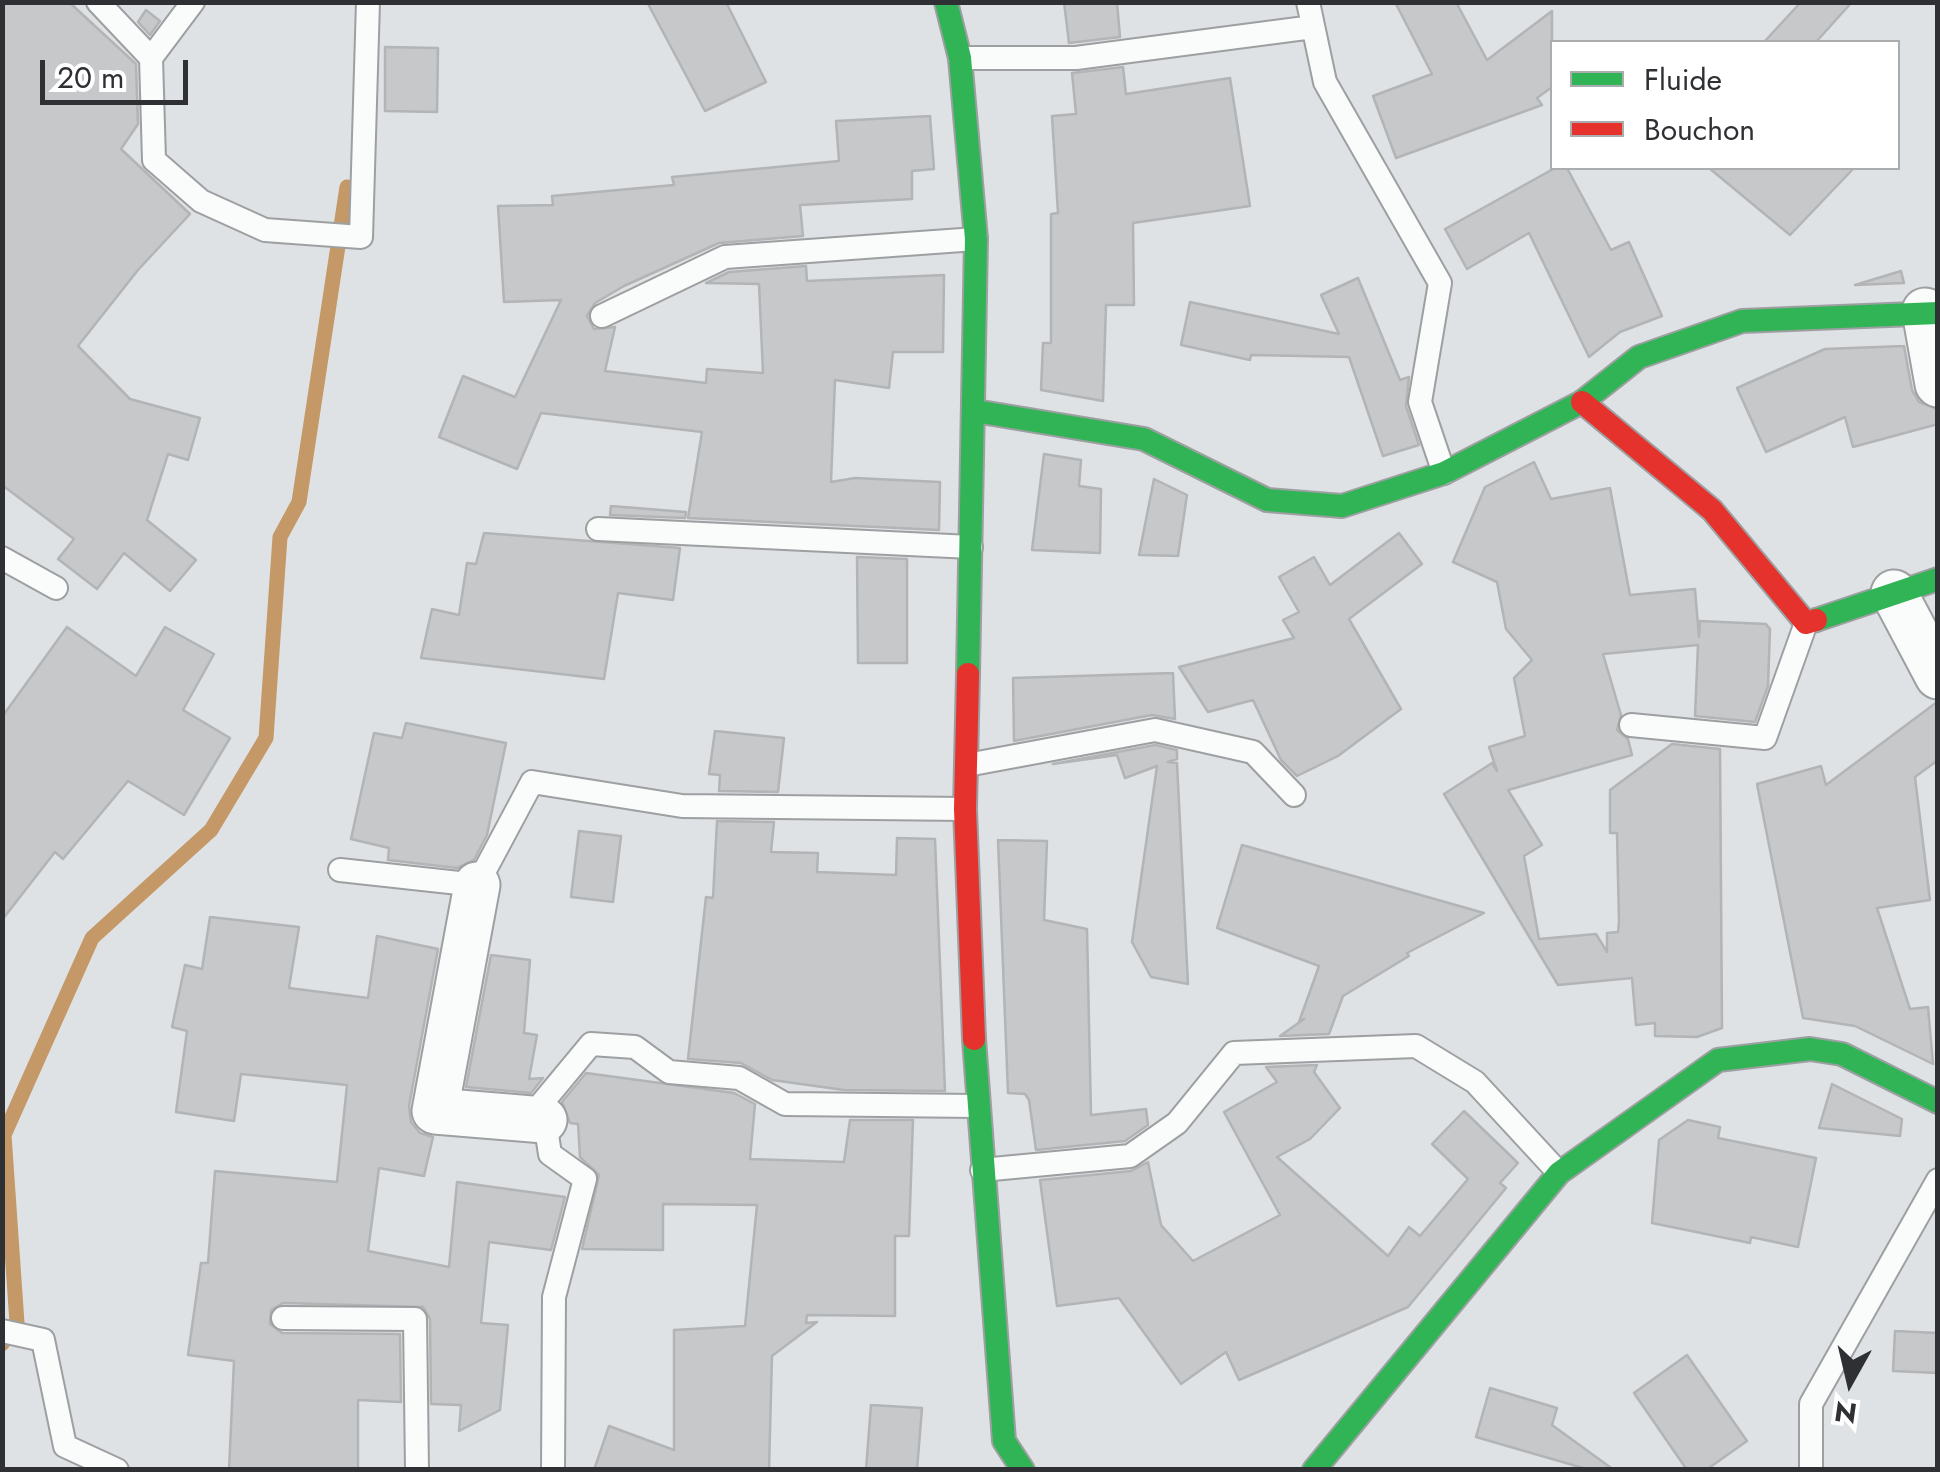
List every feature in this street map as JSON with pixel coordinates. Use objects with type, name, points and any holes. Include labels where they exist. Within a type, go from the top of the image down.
[{"type":"street","points":[[946,2],[960,58],[976,238],[965,809],[977,1106],[1008,1460]]},
{"type":"street","points":[[975,410],[1144,439],[1267,500],[1342,506],[1444,473],[1582,402],[1639,358],[1742,322],[1931,312],[1938,384]]},
{"type":"street","points":[[1582,402],[1712,510],[1806,623],[1938,579]]},
{"type":"street","points":[[1894,594],[1938,676]]},
{"type":"street","points":[[477,885],[435,1111],[544,1120]]},
{"type":"street","points":[[1314,1470],[1559,1173],[1718,1060],[1810,1049],[1842,1054],[1938,1102]]},
{"type":"lane","points":[[98,2],[151,58]]},
{"type":"lane","points":[[194,2],[151,58],[154,160],[189,191],[264,230],[361,236],[368,2]]},
{"type":"lane","points":[[1308,2],[1325,82],[1440,283],[1420,402],[1444,473]]},
{"type":"lane","points":[[960,58],[1076,58],[1313,27]]},
{"type":"lane","points":[[602,316],[724,257],[976,238]]},
{"type":"lane","points":[[598,529],[971,547]]},
{"type":"lane","points":[[2,558],[56,588]]},
{"type":"lane","points":[[1630,725],[1766,738],[1806,623]]},
{"type":"lane","points":[[966,765],[1155,730],[1253,752],[1294,795]]},
{"type":"lane","points":[[340,870],[477,885],[532,782],[682,806],[965,809]]},
{"type":"lane","points":[[554,1470],[554,1297],[585,1179],[550,1154],[542,1102],[592,1044],[635,1047],[669,1072],[739,1078],[786,1104],[977,1106]]},
{"type":"lane","points":[[982,1170],[1130,1156],[1178,1123],[1234,1054],[1416,1046],[1476,1082],[1559,1173]]},
{"type":"lane","points":[[1810,1470],[1811,1404],[1938,1180]]},
{"type":"lane","points":[[283,1318],[415,1319],[416,1470]]},
{"type":"lane","points":[[2,1331],[43,1340],[65,1446],[117,1470]]},
{"type":"building","points":[[2,2],[69,2],[136,64],[138,124],[121,149],[190,214],[138,270],[78,346],[130,399],[200,418],[188,460],[168,454],[147,520],[196,560],[170,591],[124,553],[97,589],[58,559],[74,539],[2,485]]},
{"type":"building","points":[[647,2],[726,2],[766,82],[705,111]]},
{"type":"building","points":[[1064,2],[1117,2],[1120,37],[1069,43]]},
{"type":"building","points":[[1395,2],[1456,2],[1487,60],[1552,11],[1550,88],[1537,98],[1542,105],[1396,158],[1373,96],[1432,74]]},
{"type":"building","points":[[1801,2],[1852,2],[1818,40],[1766,40]]},
{"type":"building","points":[[146,10],[160,21],[150,35],[138,22]]},
{"type":"building","points":[[385,47],[438,48],[437,112],[385,111]]},
{"type":"building","points":[[1123,67],[1126,94],[1230,78],[1250,206],[1133,223],[1134,305],[1106,305],[1103,401],[1041,390],[1043,343],[1051,343],[1051,214],[1058,213],[1052,116],[1076,114],[1072,73]]},
{"type":"building","points":[[930,116],[934,169],[912,171],[912,199],[800,205],[803,236],[719,243],[624,286],[595,303],[587,316],[594,329],[615,327],[605,371],[706,383],[707,369],[763,373],[759,284],[706,283],[729,272],[806,266],[807,281],[944,275],[943,352],[893,352],[889,388],[835,380],[831,482],[855,478],[940,482],[939,530],[688,518],[702,432],[541,413],[517,469],[439,437],[463,376],[515,397],[561,300],[504,302],[498,206],[553,205],[552,196],[674,185],[672,177],[839,161],[836,121]]},
{"type":"building","points":[[1551,170],[1568,170],[1611,250],[1629,242],[1662,316],[1620,332],[1589,357],[1529,233],[1467,269],[1445,229]]},
{"type":"building","points":[[1711,170],[1852,170],[1790,235]]},
{"type":"building","points":[[1901,271],[1904,283],[1855,285]]},
{"type":"building","points":[[1358,278],[1400,380],[1409,377],[1406,406],[1419,445],[1383,456],[1349,357],[1251,355],[1250,360],[1181,345],[1190,302],[1339,334],[1321,295]]},
{"type":"building","points":[[1904,346],[1912,390],[1919,402],[1937,409],[1938,424],[1853,447],[1845,417],[1766,452],[1737,388],[1825,349]]},
{"type":"building","points":[[1044,454],[1081,460],[1079,486],[1101,489],[1100,553],[1032,550]]},
{"type":"building","points":[[1534,462],[1551,499],[1610,488],[1630,595],[1695,589],[1699,637],[1700,621],[1766,624],[1770,629],[1768,686],[1755,722],[1695,716],[1698,645],[1603,654],[1621,715],[1617,730],[1628,739],[1632,755],[1508,790],[1542,845],[1524,856],[1539,939],[1596,934],[1607,952],[1607,933],[1618,932],[1619,922],[1617,833],[1610,833],[1610,790],[1672,744],[1720,749],[1722,1028],[1697,1037],[1655,1036],[1655,1023],[1636,1025],[1632,978],[1558,985],[1444,794],[1492,763],[1497,771],[1489,747],[1525,736],[1514,678],[1532,660],[1506,629],[1497,582],[1453,562],[1485,487]]},
{"type":"building","points":[[1154,479],[1187,495],[1178,556],[1139,555]]},
{"type":"building","points":[[611,506],[686,512],[685,518],[610,515]]},
{"type":"building","points":[[484,533],[680,548],[673,600],[618,593],[604,679],[421,658],[432,609],[459,615],[467,563],[476,564]]},
{"type":"building","points":[[1399,533],[1422,564],[1349,619],[1401,709],[1338,756],[1297,776],[1281,760],[1253,700],[1208,712],[1179,667],[1294,638],[1283,620],[1299,612],[1279,577],[1314,557],[1330,585]]},
{"type":"building","points":[[857,557],[907,559],[907,663],[858,663]]},
{"type":"building","points":[[67,627],[136,676],[165,627],[214,654],[183,710],[230,738],[184,815],[128,781],[63,859],[55,852],[2,920],[2,717]]},
{"type":"building","points":[[1173,673],[1175,719],[1152,715],[1014,741],[1013,678]]},
{"type":"building","points":[[1937,702],[1938,760],[1915,777],[1930,900],[1877,908],[1910,1009],[1928,1007],[1933,1064],[1855,1026],[1803,1018],[1757,784],[1821,766],[1826,785]]},
{"type":"building","points":[[406,723],[506,743],[487,835],[474,860],[457,868],[388,860],[389,848],[351,839],[374,733],[402,738]]},
{"type":"building","points":[[715,731],[784,738],[778,792],[719,791],[720,775],[709,774]]},
{"type":"building","points":[[1155,745],[1177,750],[1177,759],[1168,762],[1177,763],[1188,984],[1151,977],[1132,942],[1157,766],[1125,778],[1117,755],[1053,764]]},
{"type":"building","points":[[717,821],[774,822],[771,852],[818,853],[817,872],[896,875],[897,838],[935,839],[945,1091],[844,1090],[772,1080],[741,1063],[688,1059],[706,897],[713,898]]},
{"type":"building","points":[[579,831],[621,836],[613,902],[571,897]]},
{"type":"building","points":[[998,840],[1047,841],[1044,920],[1087,929],[1091,1115],[1146,1109],[1148,1125],[1125,1141],[1036,1150],[1029,1100],[1025,1094],[1008,1093]]},
{"type":"building","points":[[1242,845],[1484,913],[1407,953],[1409,956],[1343,996],[1329,1034],[1280,1036],[1304,1019],[1299,1022],[1319,966],[1217,928]]},
{"type":"building","points":[[210,917],[299,927],[289,988],[368,998],[377,936],[438,949],[409,1106],[411,1122],[420,1133],[433,1137],[424,1176],[379,1168],[368,1251],[449,1267],[457,1182],[565,1197],[551,1250],[489,1242],[481,1323],[508,1325],[500,1410],[459,1431],[461,1405],[431,1404],[430,1319],[423,1307],[283,1303],[271,1310],[270,1324],[282,1333],[400,1334],[401,1402],[358,1400],[358,1470],[229,1470],[234,1361],[188,1355],[201,1263],[208,1263],[215,1171],[337,1182],[347,1085],[241,1074],[234,1121],[176,1112],[187,1031],[172,1027],[185,965],[202,969]]},
{"type":"building","points":[[491,955],[530,960],[524,1033],[537,1035],[529,1079],[543,1078],[531,1093],[466,1087]]},
{"type":"building","points":[[1317,1065],[1314,1072],[1340,1108],[1310,1139],[1277,1157],[1388,1256],[1409,1227],[1420,1236],[1468,1179],[1432,1144],[1464,1111],[1518,1163],[1500,1183],[1506,1188],[1408,1307],[1239,1380],[1226,1352],[1181,1384],[1119,1298],[1057,1306],[1040,1180],[1131,1171],[1148,1162],[1161,1225],[1193,1261],[1280,1215],[1224,1112],[1277,1082],[1266,1067]]},
{"type":"building","points":[[586,1073],[734,1093],[755,1104],[750,1159],[844,1162],[850,1120],[913,1120],[909,1236],[895,1236],[895,1316],[807,1315],[806,1323],[817,1322],[772,1356],[769,1470],[594,1470],[609,1426],[674,1450],[674,1330],[745,1326],[757,1205],[663,1204],[663,1250],[582,1249],[599,1175],[580,1157],[578,1124],[570,1123],[562,1102]]},
{"type":"building","points":[[1832,1084],[1902,1119],[1900,1136],[1819,1128]]},
{"type":"building","points":[[1688,1120],[1720,1127],[1718,1138],[1816,1158],[1798,1247],[1751,1237],[1750,1243],[1652,1223],[1659,1140]]},
{"type":"building","points":[[1895,1331],[1938,1333],[1938,1373],[1893,1371]]},
{"type":"building","points":[[1687,1355],[1747,1441],[1706,1470],[1687,1470],[1634,1393]]},
{"type":"building","points":[[1490,1388],[1557,1408],[1552,1425],[1614,1470],[1590,1470],[1476,1437]]},
{"type":"building","points":[[871,1405],[922,1408],[917,1470],[866,1470]]},
{"type":"waterway","points":[[2,1344],[17,1323],[4,1135],[92,938],[211,830],[266,738],[280,537],[299,502],[347,187]]},
{"type":"traffic: fast","points":[[946,2],[960,58],[976,239],[968,674]]},
{"type":"traffic: fast","points":[[975,411],[1144,439],[1267,500],[1342,506],[1444,473],[1582,402],[1639,357],[1742,321],[1938,313]]},
{"type":"traffic: fast","points":[[1816,620],[1938,579]]},
{"type":"traffic: fast","points":[[974,1039],[1004,1441],[1023,1470]]},
{"type":"traffic: fast","points":[[1314,1470],[1559,1173],[1718,1060],[1810,1049],[1842,1054],[1938,1102]]},
{"type":"traffic: jam","points":[[1582,402],[1712,510],[1806,623],[1816,620]]},
{"type":"traffic: jam","points":[[968,674],[965,809],[974,1039]]}]
